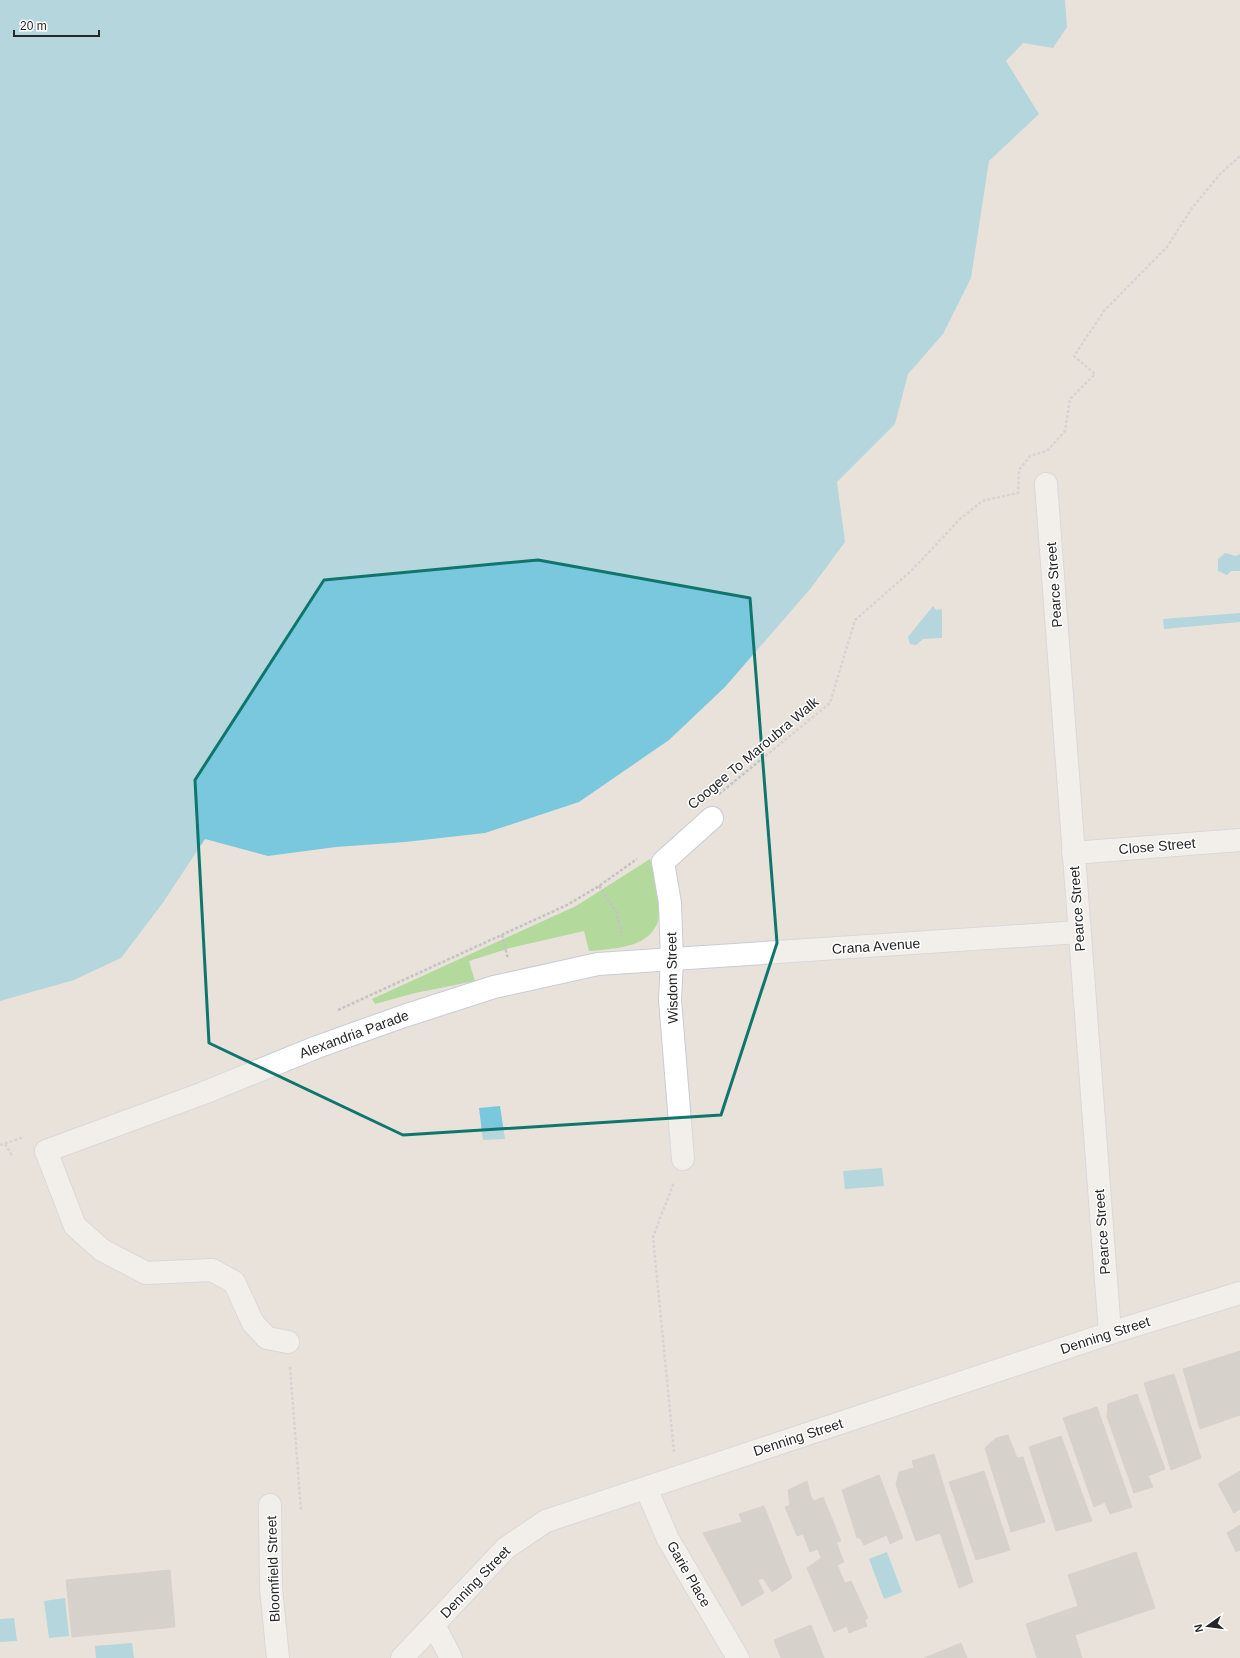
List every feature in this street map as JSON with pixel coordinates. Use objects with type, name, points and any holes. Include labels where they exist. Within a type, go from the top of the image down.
[{"type":"street","name":"Pearce Street","points":[[1046,484],[1110,1333]]},
{"type":"street","name":"Wisdom Street","points":[[683,1160],[670,1000],[672,960],[670,903],[663,862],[712,818]]},
{"type":"street","name":"Close Street","points":[[1074,853],[1240,840]]},
{"type":"street","name":"Crana Avenue","points":[[672,960],[1079,932]]},
{"type":"street","name":"Alexandria Parade","points":[[288,1342],[266,1338],[253,1323],[234,1282],[212,1270],[146,1273],[102,1250],[75,1226],[46,1151],[201,1094],[317,1047],[404,1016],[494,987],[598,964],[672,960]]},
{"type":"street","name":"Denning Street","points":[[402,1658],[506,1548],[546,1521],[1110,1333],[1240,1293]]},
{"type":"street","name":"Garie Place","points":[[646,1488],[668,1539],[738,1658]]},
{"type":"street","name":"Bloomfield Street","points":[[270,1505],[271,1588],[278,1658]]},
{"type":"street","points":[[434,1625],[451,1658]]},
{"type":"path","points":[[1065,431],[1070,399],[1095,374],[1074,356],[1104,311],[1167,247],[1197,202],[1221,173],[1240,156]]},
{"type":"path","name":"Coogee To Maroubra Walk","points":[[719,795],[830,703],[856,620],[912,570],[960,518],[982,501],[1018,492]]},
{"type":"path","points":[[338,1010],[568,905],[638,859]]},
{"type":"path","points":[[599,886],[617,913],[621,929],[625,962]]},
{"type":"path","points":[[0,1145],[26,1136]]},
{"type":"path","points":[[5,1144],[13,1157]]},
{"type":"path","points":[[676,1477],[653,1237],[683,1160]]},
{"type":"path","points":[[288,1342],[302,1510]]},
{"type":"highlighted area","points":[[538,560],[750,598],[777,943],[721,1115],[403,1135],[209,1043],[195,780],[324,580]]},
{"type":"green space","points":[[650,859],[657,880],[661,901],[660,916],[655,928],[648,936],[638,942],[627,946],[589,951],[584,931],[510,948],[469,961],[475,981],[415,993],[375,1004],[372,999],[576,906]]},
{"type":"water","points":[[0,0],[1065,0],[1067,27],[1053,48],[1023,43],[1006,61],[1039,114],[989,161],[971,278],[943,334],[908,374],[895,424],[837,482],[845,542],[811,588],[725,687],[669,740],[579,802],[485,833],[405,842],[336,847],[268,856],[205,839],[162,904],[121,958],[74,980],[0,1001]]},
{"type":"water","points":[[1225,553],[1236,556],[1240,554],[1240,571],[1231,571],[1227,575],[1218,571],[1218,559]]},
{"type":"water","points":[[933,606],[936,610],[942,609],[942,638],[923,639],[916,645],[910,644],[908,637]]},
{"type":"water","points":[[1240,613],[1240,622],[1164,629],[1163,619]]},
{"type":"water","points":[[500,1106],[505,1139],[483,1140],[479,1108]]},
{"type":"water","points":[[882,1168],[884,1186],[845,1189],[843,1171]]},
{"type":"water","points":[[887,1552],[902,1592],[884,1599],[869,1559]]},
{"type":"water","points":[[65,1598],[69,1636],[49,1638],[44,1601]]},
{"type":"water","points":[[14,1618],[17,1641],[0,1642],[0,1619]]},
{"type":"water","points":[[132,1643],[134,1658],[96,1658],[95,1646]]},
{"type":"building","points":[[1240,1351],[1240,1415],[1200,1429],[1183,1369]]},
{"type":"building","points":[[1174,1374],[1201,1458],[1171,1470],[1144,1383]]},
{"type":"building","points":[[1137,1394],[1165,1469],[1148,1476],[1153,1487],[1134,1493],[1107,1417],[1108,1404]]},
{"type":"building","points":[[1097,1407],[1132,1507],[1110,1514],[1105,1502],[1094,1507],[1063,1418]]},
{"type":"building","points":[[1008,1435],[1017,1458],[1023,1457],[1045,1522],[1011,1532],[985,1448],[996,1438]]},
{"type":"building","points":[[1061,1436],[1092,1521],[1056,1531],[1029,1447]]},
{"type":"building","points":[[934,1454],[973,1582],[959,1588],[940,1533],[916,1541],[896,1485],[899,1472],[914,1468],[912,1461]]},
{"type":"building","points":[[984,1471],[1010,1550],[976,1560],[949,1482]]},
{"type":"building","points":[[1240,1471],[1240,1509],[1234,1513],[1218,1484]]},
{"type":"building","points":[[879,1475],[903,1538],[890,1544],[887,1535],[864,1545],[860,1538],[857,1538],[842,1490]]},
{"type":"building","points":[[807,1481],[811,1497],[814,1501],[823,1497],[841,1541],[836,1542],[844,1562],[837,1565],[845,1583],[851,1581],[868,1618],[865,1620],[867,1626],[849,1633],[847,1626],[834,1632],[807,1568],[821,1558],[818,1549],[810,1552],[803,1534],[797,1536],[785,1507],[790,1505],[788,1490]]},
{"type":"building","points":[[764,1506],[792,1578],[772,1592],[763,1578],[758,1580],[764,1593],[742,1606],[703,1533],[742,1522],[739,1514]]},
{"type":"building","points":[[1240,1525],[1240,1550],[1236,1552],[1227,1533]]},
{"type":"building","points":[[1136,1552],[1155,1608],[1075,1635],[1082,1658],[1037,1658],[1026,1624],[1078,1606],[1068,1575]]},
{"type":"building","points":[[170,1570],[175,1627],[72,1637],[66,1580]]},
{"type":"building","points":[[811,1625],[824,1658],[781,1658],[774,1640]]},
{"type":"building","points":[[961,1643],[967,1658],[924,1658]]}]
